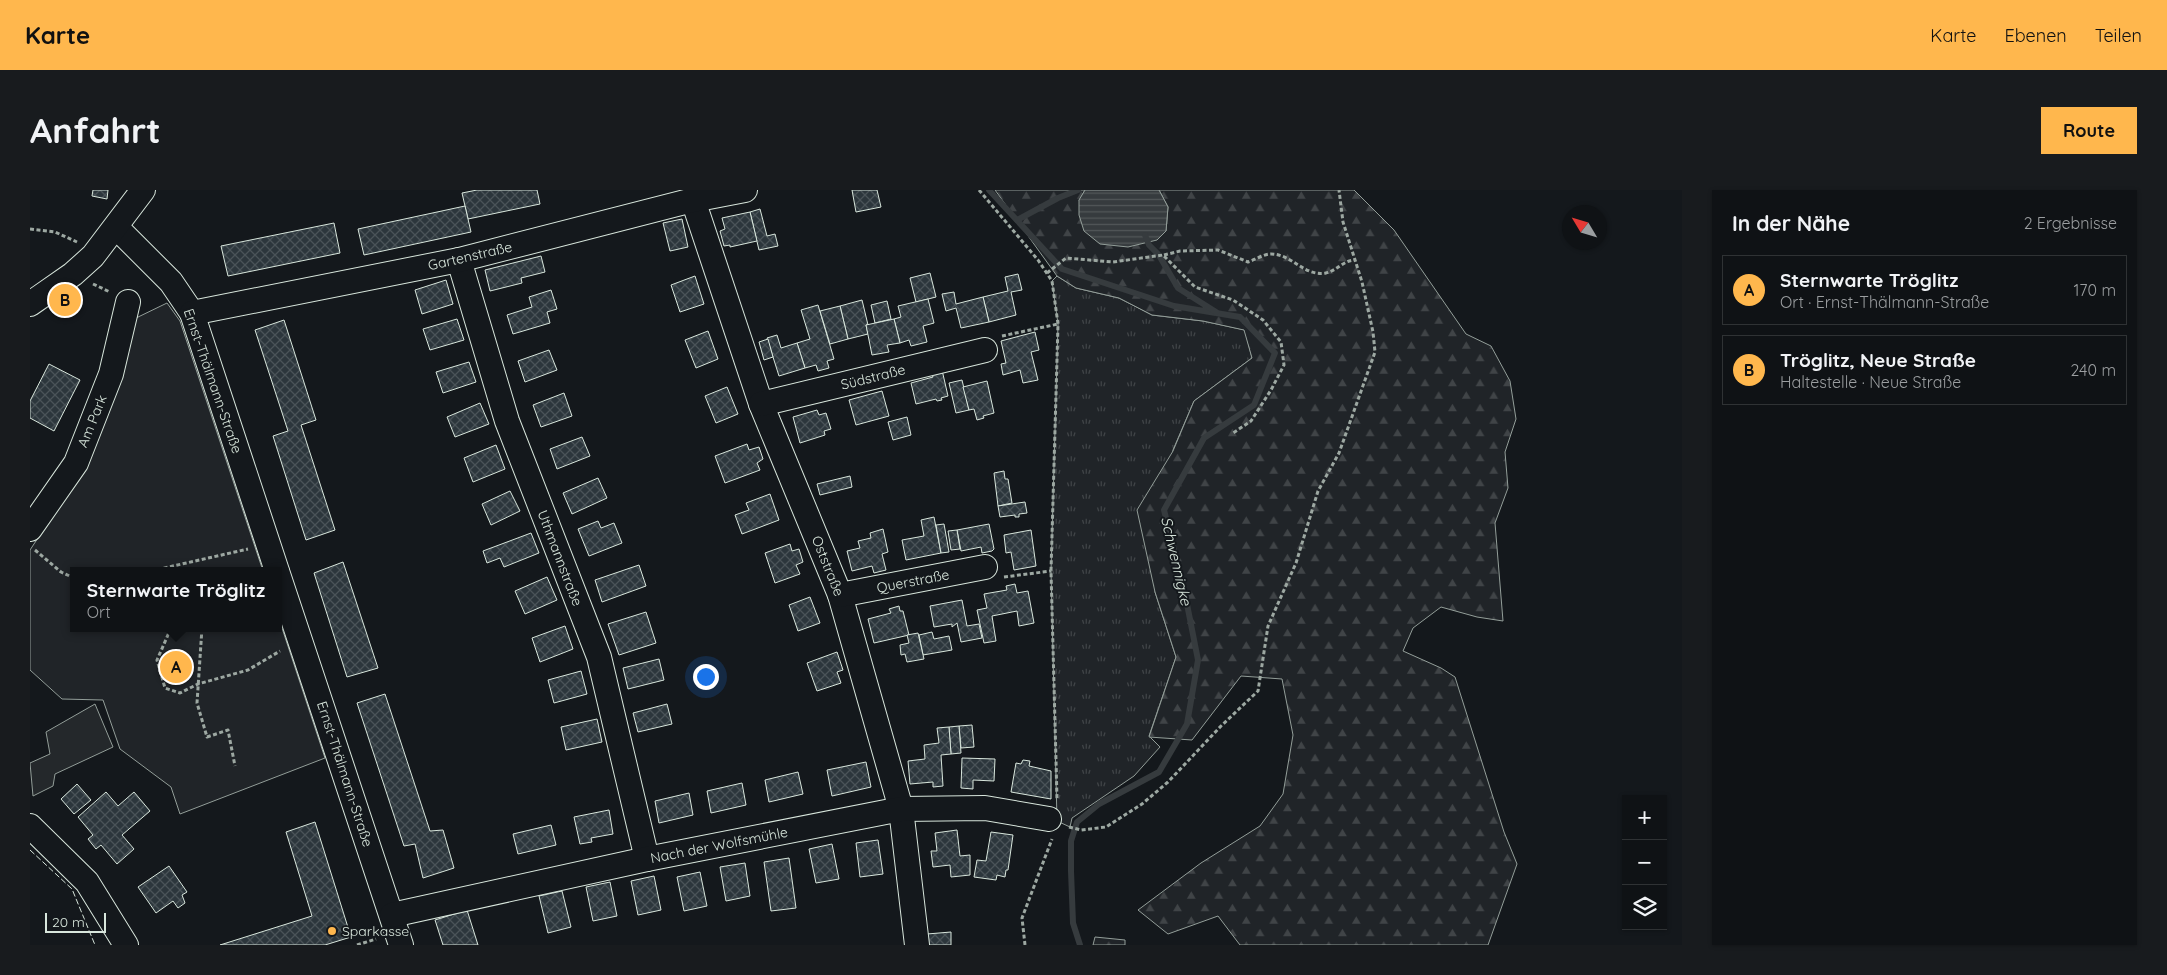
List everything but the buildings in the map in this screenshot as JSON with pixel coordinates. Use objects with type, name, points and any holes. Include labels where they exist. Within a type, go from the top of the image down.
[{"type":"street","points":[[30,304],[74,274],[93,256],[117,228],[144,190]]},
{"type":"street","name":"Gartenstraße","points":[[192,313],[459,260],[693,200],[745,190]]},
{"type":"street","name":"Oststraße","points":[[693,200],[760,404],[840,595],[901,809],[917,945]]},
{"type":"street","name":"Ernst-Thälmann-Straße","points":[[117,228],[171,282],[192,313],[276,567]]},
{"type":"street","name":"Uthmannstraße","points":[[459,260],[507,421],[599,657],[648,859]]},
{"type":"street","name":"Am Park","points":[[30,529],[76,463],[111,374],[128,302]]},
{"type":"street","name":"Südstraße","points":[[760,404],[984,350]]},
{"type":"street","name":"Querstraße","points":[[840,595],[982,567]]},
{"type":"street","name":"Ernst-Thälmann-Straße","points":[[282,584],[401,945]]},
{"type":"street","name":"Nach der Wolfsmühle","points":[[392,915],[648,859],[901,809],[985,808],[1059,826]]},
{"type":"street","points":[[30,826],[87,882],[126,945]]},
{"type":"path","points":[[979,190],[1038,260],[1052,281],[1058,324],[1050,571],[1057,821],[1059,826],[1022,918],[1025,945]]},
{"type":"path","points":[[1059,826],[1081,830],[1106,827],[1142,804],[1168,782],[1221,726],[1258,691],[1268,626],[1296,563],[1318,491],[1340,453],[1375,352],[1373,332],[1362,282],[1343,222],[1339,190]]},
{"type":"path","points":[[30,229],[55,232],[75,240],[93,256]]},
{"type":"path","points":[[1047,273],[1066,258],[1113,262],[1180,251],[1218,250],[1248,262],[1270,254],[1293,261],[1308,272],[1327,273],[1346,261],[1354,260]]},
{"type":"path","points":[[1163,255],[1195,287],[1233,300],[1262,320],[1281,342],[1284,365],[1271,390],[1251,421],[1233,433]]},
{"type":"path","points":[[74,274],[128,302]]},
{"type":"path","points":[[984,350],[994,338],[1058,324]]},
{"type":"path","points":[[173,567],[268,543]]},
{"type":"path","points":[[30,544],[40,556],[61,572],[70,576]]},
{"type":"path","points":[[982,567],[1006,577],[1050,571]]},
{"type":"path","points":[[169,632],[156,660],[165,688],[180,693],[198,684],[248,670],[301,640]]},
{"type":"path","points":[[202,632],[197,703],[208,737],[228,730],[235,766]]},
{"type":"green space","points":[[995,190],[1085,190],[1079,201],[1166,231],[1168,207],[1159,190],[1354,190],[1394,230],[1466,334],[1491,346],[1510,381],[1516,419],[1505,452],[1508,488],[1495,523],[1503,621],[1477,617],[1441,607],[1413,628],[1403,651],[1441,668],[1455,677],[1504,832],[1517,864],[1488,945],[1240,945],[1218,916],[1168,934],[1138,910],[1201,863],[1260,826],[1283,794],[1293,735],[1282,679],[1241,676],[1192,740],[1149,737],[1176,657],[1155,592],[1137,510],[1173,451],[1194,401],[1252,358],[1244,330],[1203,321],[1152,315],[1119,298],[1076,288],[1057,276]]},
{"type":"green space","points":[[1057,276],[1076,288],[1119,298],[1152,315],[1203,321],[1245,330],[1252,358],[1194,401],[1173,450],[1155,592],[1176,657],[1149,736],[1160,747],[1134,776],[1072,818],[1070,827],[1057,821],[1051,571],[1058,324],[1052,281]]},
{"type":"green space","points":[[167,303],[180,321],[262,567],[70,567],[70,632],[282,632],[282,628],[325,758],[180,814],[171,787],[120,749],[103,700],[62,699],[30,670],[30,550],[85,467],[134,319]]},
{"type":"green space","points":[[1095,937],[1125,940],[1125,945],[1093,945]]},
{"type":"shaded area","points":[[1085,190],[1159,190],[1168,207],[1166,231],[1157,240],[1128,247],[1100,244],[1084,231],[1079,215],[1079,200]]},
{"type":"shaded area","points":[[95,704],[113,747],[55,774],[53,786],[33,796],[30,763],[50,754],[46,732]]},
{"type":"waterway","name":"Schwennigke","points":[[989,190],[1062,269],[1174,306],[1240,317],[1275,353],[1254,405],[1204,438],[1164,510],[1185,594],[1198,660],[1187,724],[1159,772],[1099,804],[1077,822],[1071,841],[1071,871],[1073,923],[1080,945]]},
{"type":"waterway","points":[[1017,220],[1058,198],[1078,190]]},
{"type":"waterway","points":[[1145,235],[1149,245],[1158,254]]},
{"type":"waterway","points":[[1160,257],[1178,288],[1216,312]]},
{"type":"fence","points":[[30,850],[72,889],[95,945]]},
{"type":"place","name":"Tröglitz, Neue Straße","points":[[65,300]]},
{"type":"place","name":"Sternwarte Tröglitz","points":[[176,667]]},
{"type":"place","name":"Sparkasse","points":[[332,931]]}]
